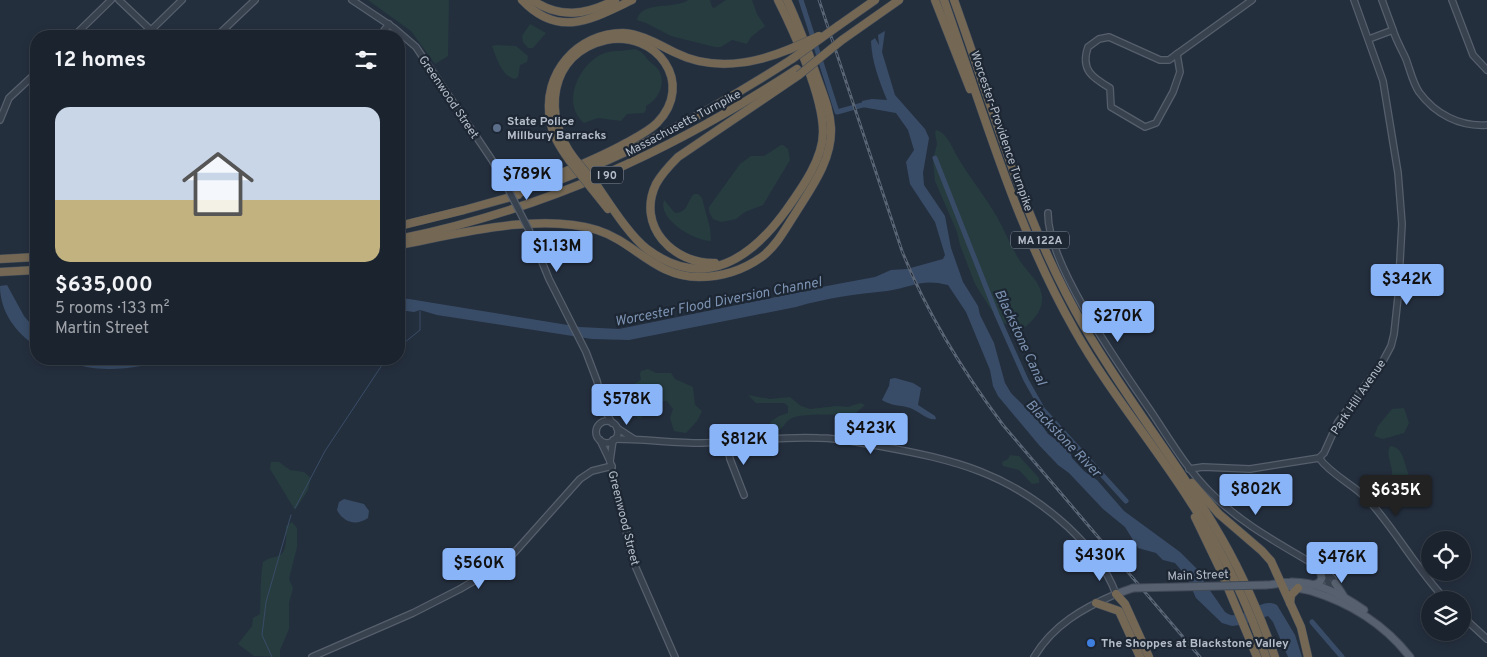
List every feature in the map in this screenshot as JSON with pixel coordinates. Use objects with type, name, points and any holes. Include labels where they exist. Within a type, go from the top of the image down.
[{"type":"highway","points":[[522,0],[537,12],[549,18],[567,22],[582,22],[594,19],[632,0]]},
{"type":"highway","points":[[532,0],[557,12],[572,14],[590,11],[614,0]]},
{"type":"highway","points":[[778,0],[797,40],[820,108],[822,141],[818,157],[777,223],[755,247],[740,258],[713,267],[698,268],[684,268],[667,262],[637,240],[556,140],[548,111],[550,91],[556,73],[564,61],[575,50],[590,40],[614,34],[637,35],[692,60],[711,64],[756,60],[790,49],[838,26]]},
{"type":"highway","points":[[405,244],[508,227],[566,223],[614,237],[654,265],[680,275],[698,277],[730,273],[748,265],[773,246],[818,178],[828,150],[831,130],[827,104],[804,38],[787,0]]},
{"type":"highway","name":"Massachusetts Turnpike","points":[[405,225],[516,195],[581,172],[646,144],[722,103],[792,58],[875,0]]},
{"type":"highway","name":"Massachusetts Turnpike","points":[[405,238],[450,228],[504,212],[601,177],[707,126],[798,72],[899,0]]},
{"type":"highway","points":[[935,0],[986,132],[997,153]]},
{"type":"highway","name":"Worcester-Providence Turnpike","points":[[944,0],[1024,226],[1064,311],[1088,353],[1205,525],[1249,602]]},
{"type":"highway","name":"Worcester-Providence Turnpike","points":[[954,0],[1016,180],[1041,240],[1085,328],[1216,527],[1275,657]]},
{"type":"highway","points":[[516,195],[536,184],[612,151],[657,124],[668,108],[672,83],[663,59],[650,47],[632,40],[603,41],[580,52],[567,66],[558,82],[554,108],[558,132],[572,159]]},
{"type":"highway","points":[[732,261],[711,263],[683,257],[662,242],[653,225],[651,216],[652,197],[656,184],[665,170],[678,157],[798,72]]},
{"type":"highway","points":[[595,188],[635,244],[664,268]]},
{"type":"highway","points":[[0,259],[30,256]]},
{"type":"highway","points":[[0,272],[30,270]]},
{"type":"highway","name":"MA 122A","points":[[1152,447],[1199,524],[1257,657]]},
{"type":"highway","name":"MA 122A","points":[[1172,458],[1219,514],[1267,556],[1281,584]]},
{"type":"highway","points":[[1281,584],[1301,627],[1308,657]]},
{"type":"highway","points":[[1290,604],[1291,595],[1298,588]]},
{"type":"highway","points":[[1116,594],[1119,611],[1140,657]]},
{"type":"highway","points":[[1116,594],[1125,604],[1149,657]]},
{"type":"highway","points":[[1096,603],[1119,611]]},
{"type":"highway","name":"Worcester-Providence Turnpike","points":[[1258,622],[1266,657]]},
{"type":"main road","points":[[1310,585],[1319,583],[1322,578],[1319,567]]},
{"type":"main road","name":"Main Street","points":[[1116,594],[1133,588],[1266,585],[1288,582],[1310,585],[1331,595],[1386,631]]},
{"type":"main road","points":[[1335,583],[1345,598]]},
{"type":"main road","name":"Main Street","points":[[1281,584],[1345,598],[1373,617],[1410,657]]},
{"type":"street","points":[[80,30],[111,0]]},
{"type":"street","points":[[119,0],[151,30],[182,0]]},
{"type":"street","points":[[223,30],[255,0]]},
{"type":"street","name":"Greenwood Street","points":[[352,0],[397,30]]},
{"type":"street","points":[[1177,54],[1180,72],[1173,92],[1156,123],[1145,126],[1111,107],[1110,88],[1092,77],[1086,63],[1086,53],[1090,45],[1107,37],[1116,38],[1160,60],[1169,60],[1177,54],[1252,0]]},
{"type":"street","name":"Park Hill Avenue","points":[[1319,458],[1324,452],[1338,422],[1383,361],[1394,334],[1402,224],[1401,197],[1386,92],[1354,0]]},
{"type":"street","points":[[1382,0],[1418,90],[1429,104],[1440,113],[1455,120],[1474,126],[1487,125]]},
{"type":"street","points":[[1452,0],[1473,55],[1487,70]]},
{"type":"street","points":[[384,30],[389,24]]},
{"type":"street","points":[[1369,39],[1393,30]]},
{"type":"street","name":"Greenwood Street","points":[[405,36],[418,51],[505,182],[529,230],[548,279],[580,340],[597,381],[604,407],[614,425]]},
{"type":"street","points":[[0,120],[8,98],[30,78]]},
{"type":"street","points":[[1048,213],[1051,240],[1086,309],[1115,357],[1189,469],[1209,492],[1229,510],[1330,575],[1335,583],[1331,595]]},
{"type":"street","name":"Greenwood Street","points":[[600,424],[604,407]]},
{"type":"street","points":[[634,439],[614,425],[606,422],[600,424],[596,432],[600,440],[607,443],[614,440],[634,439],[672,443],[793,437],[836,438],[935,456],[994,476],[1019,489],[1054,514],[1089,548],[1110,578],[1116,594],[1071,616],[1044,641],[1034,657]]},
{"type":"street","points":[[614,425],[617,434],[614,440]]},
{"type":"street","name":"Greenwood Street","points":[[600,440],[611,464],[633,561],[675,657]]},
{"type":"street","name":"Greenwood Street","points":[[611,464],[614,440]]},
{"type":"street","points":[[727,441],[730,459],[744,495]]},
{"type":"street","points":[[1189,469],[1203,466],[1250,469],[1319,458],[1328,469],[1353,485],[1371,502],[1439,591]]},
{"type":"street","points":[[312,657],[413,613],[491,571],[514,553],[580,479],[592,471],[611,464]]},
{"type":"street","points":[[1319,567],[1328,579],[1331,595]]},
{"type":"street","points":[[1471,624],[1487,639]]},
{"type":"green space","points":[[368,0],[449,0],[448,56],[435,64],[411,31]]},
{"type":"green space","points":[[688,0],[710,0],[714,8],[726,0],[752,0],[757,14],[765,26],[751,37],[747,44],[732,40],[721,47],[715,47],[671,36],[637,20],[645,10],[675,5]]},
{"type":"green space","points":[[530,24],[546,33],[533,48],[528,48],[523,42],[522,36]]},
{"type":"green space","points":[[492,46],[516,46],[528,56],[527,62],[520,65],[518,77],[515,79],[506,75],[500,66]]},
{"type":"green space","points":[[635,49],[642,53],[661,74],[662,85],[658,95],[646,106],[644,113],[627,114],[621,121],[598,118],[584,123],[577,115],[573,96],[575,86],[585,68],[604,53]]},
{"type":"green space","points":[[936,130],[949,141],[997,217],[1020,261],[1039,286],[1042,296],[1041,307],[1036,316],[1022,331],[1017,327],[1003,323],[990,308],[975,284],[957,232],[935,181],[933,160],[937,144]]},
{"type":"green space","points":[[781,145],[788,149],[790,160],[763,205],[745,212],[736,219],[721,222],[713,219],[709,212],[709,207],[740,164],[751,156],[764,156]]},
{"type":"green space","points":[[694,194],[698,194],[702,198],[710,228],[711,241],[696,237],[679,228],[671,221],[663,207],[664,200],[675,213],[683,211]]},
{"type":"green space","points":[[648,369],[656,373],[671,373],[675,379],[693,387],[695,405],[702,411],[697,421],[686,433],[674,431],[670,418],[673,409],[667,401],[663,401],[660,408],[661,415],[656,415],[646,409],[643,412],[642,418],[639,419],[635,416],[632,385],[641,380],[641,371]]},
{"type":"green space","points":[[748,395],[770,399],[790,397],[801,406],[810,409],[837,406],[848,407],[860,403],[865,405],[855,414],[797,416],[790,419],[775,432],[772,431],[770,422],[788,413],[788,406],[784,403],[756,403]]},
{"type":"green space","points":[[1404,408],[1409,423],[1404,433],[1383,439],[1374,436],[1378,426],[1392,409]]},
{"type":"green space","points":[[1390,446],[1399,450],[1410,477],[1429,491],[1430,496],[1403,496],[1393,504],[1385,505],[1382,503],[1392,475],[1389,455]]},
{"type":"green space","points":[[1010,455],[1019,456],[1039,478],[1039,483],[1032,484],[1019,470],[1003,466],[1002,462],[1008,459]]},
{"type":"green space","points":[[271,462],[279,462],[290,470],[304,472],[311,478],[308,490],[295,510],[270,469]]},
{"type":"green space","points":[[292,522],[297,528],[297,547],[289,579],[293,588],[289,603],[289,629],[280,650],[280,657],[254,656],[238,644],[252,626],[253,618],[260,614],[263,562],[281,554],[286,543],[286,526]]},
{"type":"water","points":[[885,31],[882,52],[895,95],[925,129],[929,138],[923,173],[924,185],[945,216],[951,248],[963,282],[978,306],[980,315],[994,343],[1005,383],[1011,393],[1040,422],[1048,434],[1069,449],[1072,458],[1084,471],[1097,480],[1124,511],[1180,552],[1198,570],[1202,579],[1225,612],[1237,615],[1264,604],[1277,605],[1295,635],[1302,657],[1288,657],[1273,622],[1268,616],[1240,625],[1232,626],[1222,623],[1196,598],[1186,576],[1175,563],[1163,560],[1156,553],[1138,548],[1125,527],[1103,509],[1069,473],[1058,465],[998,396],[993,386],[990,370],[966,312],[948,285],[931,282],[887,291],[841,297],[629,340],[592,339],[437,315],[420,310],[414,312],[405,311],[405,299],[580,327],[619,329],[767,299],[798,292],[803,288],[816,288],[875,277],[891,270],[907,269],[943,259],[945,255],[935,222],[910,184],[906,162],[914,150],[908,130],[896,113],[862,107],[862,101],[872,99],[887,100],[874,64],[871,41],[875,38],[879,45],[878,35]]},
{"type":"water","points":[[7,285],[24,316],[30,323],[30,342],[10,320],[3,304],[0,286]]},
{"type":"water","points":[[80,365],[145,365],[117,369]]},
{"type":"water","points":[[895,378],[913,383],[921,388],[918,405],[935,416],[936,419],[930,419],[910,408],[882,400],[889,386],[890,379]]},
{"type":"water","points":[[344,499],[364,504],[369,511],[368,518],[359,522],[351,522],[343,518],[337,510],[339,502]]},
{"type":"waterway","points":[[801,0],[837,112],[866,104]]},
{"type":"waterway","name":"Blackstone Canal","points":[[935,158],[997,315],[1026,380],[1043,410],[1126,501]]},
{"type":"waterway","points":[[405,342],[420,330],[420,311]]},
{"type":"waterway","points":[[295,508],[325,451],[382,365]]},
{"type":"waterway","points":[[272,657],[262,635],[266,602],[291,515]]},
{"type":"waterway","name":"Blackstone Canal","points":[[1312,622],[1342,657]]},
{"type":"railway","points":[[819,0],[902,251],[946,341],[1003,425],[1200,657]]},
{"type":"place","name":"State Police Millbury Barracks","points":[[497,128]]},
{"type":"place","name":"The Shoppes at Blackstone Valley","points":[[1091,643]]},
{"type":"water label","name":"Worcester Flood Diversion Channel","points":[[718,301]]},
{"type":"water label","name":"Blackstone River","points":[[1064,438]]}]
